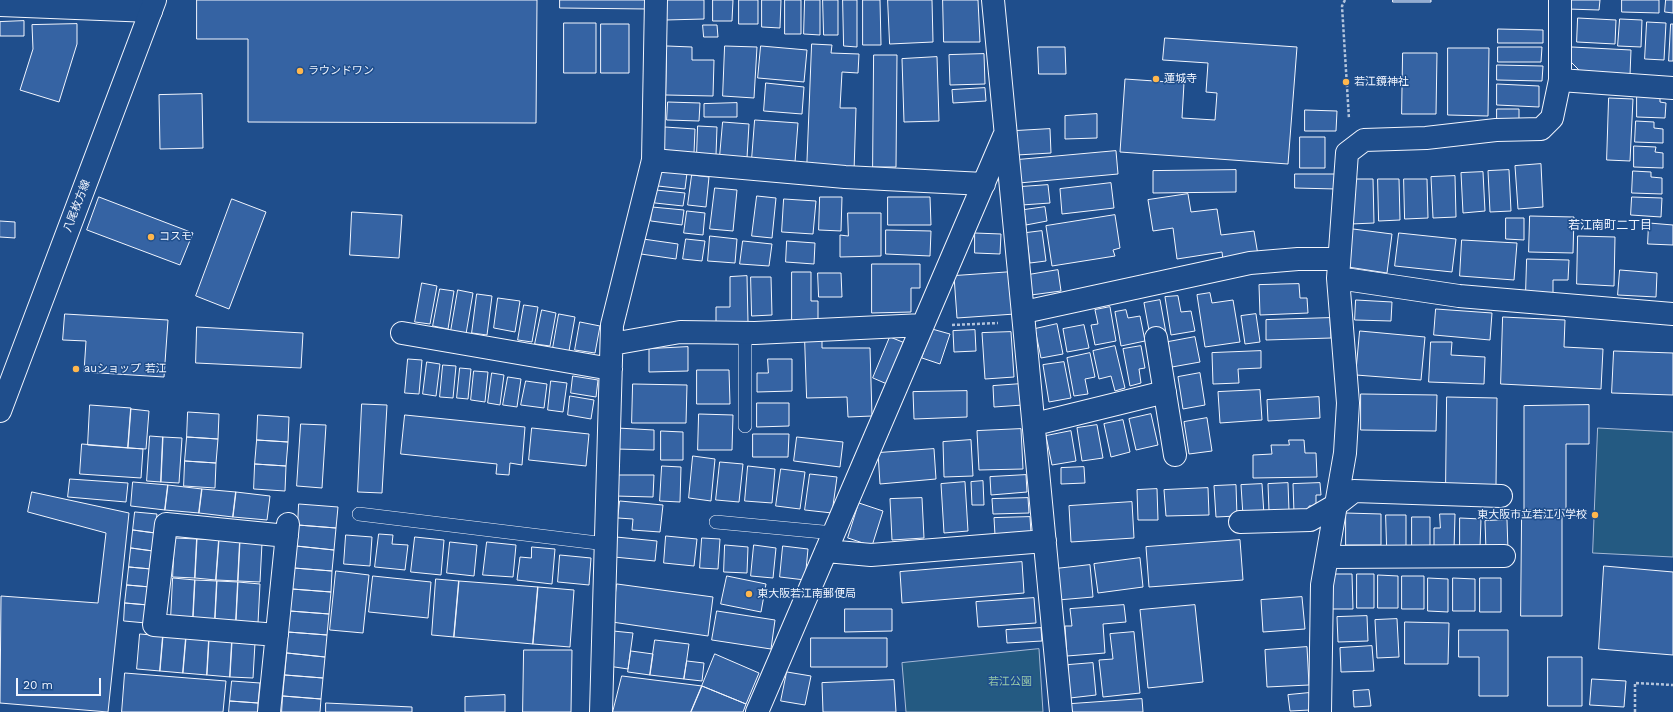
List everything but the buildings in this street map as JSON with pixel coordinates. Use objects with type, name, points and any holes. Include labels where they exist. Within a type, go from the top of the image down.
[{"type":"street","points":[[601,712],[612,325],[653,160],[656,0]]},
{"type":"street","points":[[993,0],[1061,712]]},
{"type":"street","points":[[1320,712],[1322,585],[1345,454],[1348,403],[1338,268],[1347,153],[1364,140],[1426,138],[1496,130],[1541,129],[1552,118],[1560,80],[1560,0]]},
{"type":"street","points":[[0,5],[153,5]]},
{"type":"street","name":"八尾枚方線","points":[[0,411],[153,5]]},
{"type":"street","points":[[1560,80],[1673,88]]},
{"type":"street","points":[[757,712],[1005,135]]},
{"type":"street","points":[[653,160],[845,177],[984,184]]},
{"type":"street","points":[[1024,318],[1250,263],[1298,259],[1459,296],[1673,314]]},
{"type":"street","points":[[612,344],[680,332],[745,333],[923,326]]},
{"type":"street","points":[[402,333],[611,369]]},
{"type":"street","points":[[1156,338],[1175,454]]},
{"type":"street","points":[[1034,424],[1165,392]]},
{"type":"street","points":[[1240,522],[1310,520],[1336,506],[1354,491],[1502,496]]},
{"type":"street","points":[[269,712],[277,635],[287,530],[166,524],[154,625],[277,635]]},
{"type":"street","points":[[830,542],[871,555],[1045,541]]},
{"type":"street","points":[[1327,557],[1504,556]]},
{"type":"lane","points":[[745,333],[745,426]]},
{"type":"lane","points":[[359,514],[606,544]]},
{"type":"lane","points":[[716,522],[830,542]]},
{"type":"path","points":[[1345,0],[1342,6],[1349,135],[1357,145]]},
{"type":"path","points":[[923,326],[1024,318]]},
{"type":"path","points":[[1635,712],[1634,683],[1673,685]]},
{"type":"green space","points":[[1598,428],[1673,432],[1673,557],[1593,553]]},
{"type":"green space","name":"若江公園","points":[[1039,649],[1043,712],[906,712],[902,663]]},
{"type":"place","name":"ラウンドワン","points":[[300,71]]},
{"type":"place","name":"蓮城寺","points":[[1156,79]]},
{"type":"place","name":"若江鏡神社","points":[[1346,82]]},
{"type":"place","name":"コスモ","points":[[151,237]]},
{"type":"place","name":"auショップ 若江","points":[[76,369]]},
{"type":"place","name":"東大阪市立若江小学校","points":[[1595,515]]},
{"type":"place","name":"東大阪若江南郵便局","points":[[749,594]]},
{"type":"district","name":"若江南町二丁目","points":[[1610,225]]}]
